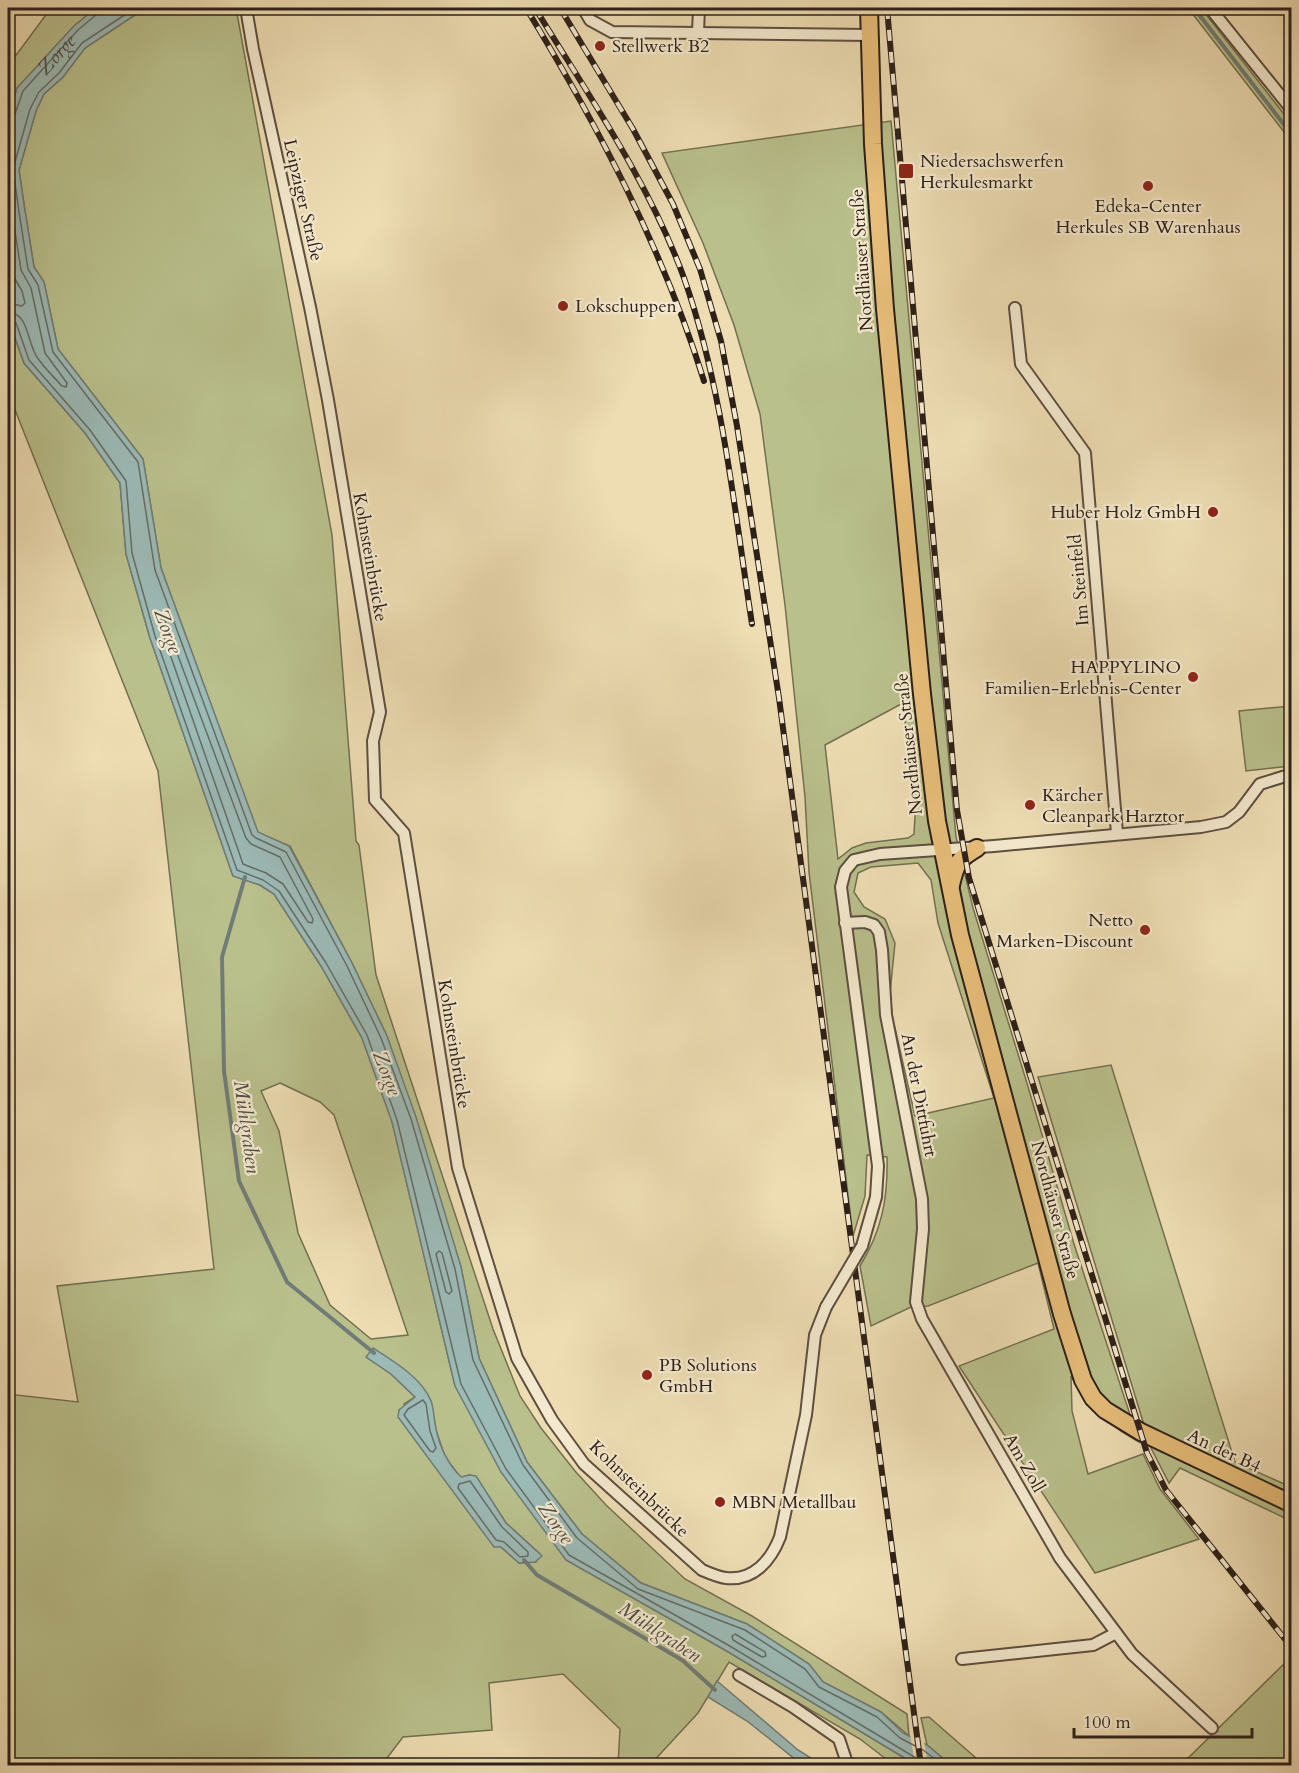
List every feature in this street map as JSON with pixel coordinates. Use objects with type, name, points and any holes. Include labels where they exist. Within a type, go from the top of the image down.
[{"type":"main road","name":"Nordhäuser Straße","points":[[869,8],[873,144],[885,309],[922,694],[936,818],[942,850],[981,1014],[1062,1314],[1083,1380],[1093,1398],[1105,1410],[1141,1432]]},
{"type":"main road","points":[[950,888],[955,867],[960,859],[977,848]]},
{"type":"main road","name":"An der B4","points":[[1141,1432],[1292,1504]]},
{"type":"street","name":"Leipziger Straße","points":[[246,8],[328,400]]},
{"type":"street","points":[[582,8],[590,20],[612,32],[870,35]]},
{"type":"street","points":[[698,32],[699,8]]},
{"type":"street","points":[[1210,8],[1292,110]]},
{"type":"street","name":"Im Steinfeld","points":[[1015,308],[1021,364],[1085,453],[1117,833]]},
{"type":"street","name":"Kohnsteinbrücke","points":[[328,400],[380,712],[373,741],[375,800],[404,833],[458,1168],[517,1358],[552,1420],[584,1464],[702,1570],[726,1578],[744,1575],[766,1563],[780,1537],[804,1425],[815,1335],[826,1307],[862,1246],[871,1220],[878,1177],[841,887],[845,871],[854,860],[880,854],[942,850]]},
{"type":"street","points":[[942,850],[1201,827],[1226,822],[1239,812],[1260,784],[1292,774]]},
{"type":"street","name":"An der Dittfuhrt","points":[[845,923],[865,922],[874,925],[879,932],[886,1015],[922,1199],[923,1229],[916,1302]]},
{"type":"street","name":"Am Zoll","points":[[916,1302],[922,1319],[1060,1558],[1132,1654],[1212,1728]]},
{"type":"street","points":[[962,1659],[1093,1645],[1116,1633]]},
{"type":"street","points":[[739,1675],[839,1738],[846,1760],[844,1766]]},
{"type":"green space","points":[[51,8],[96,8],[74,26],[17,88],[8,121],[8,66]]},
{"type":"green space","points":[[138,8],[236,8],[332,535],[356,841],[359,845],[376,975],[493,1329],[520,1396],[541,1428],[575,1471],[606,1505],[685,1579],[752,1616],[907,1714],[909,1736],[881,1712],[823,1682],[809,1664],[747,1624],[641,1583],[582,1534],[527,1462],[479,1358],[461,1267],[387,1036],[352,963],[290,846],[258,833],[161,568],[143,459],[58,349],[44,282],[34,267],[19,170],[36,111],[44,94],[63,77],[85,48],[135,15]]},
{"type":"green space","points":[[1188,8],[1201,8],[1291,123],[1291,141]]},
{"type":"green space","points":[[891,121],[956,837],[973,908],[1074,1244],[1139,1442],[1087,1405],[1071,1376],[1072,1411],[1088,1474],[1143,1454],[1160,1489],[1199,1539],[1095,1573],[959,1366],[1054,1329],[1038,1263],[928,1306],[911,1307],[871,1326],[860,1266],[874,1240],[882,1214],[887,1157],[867,1155],[865,1196],[853,1236],[809,872],[805,797],[785,605],[760,414],[734,325],[703,243],[662,153]],"holes":[[[903,703],[915,816],[914,834],[908,838],[866,843],[852,848],[838,859],[825,745]],[[918,863],[931,880],[938,923],[994,1098],[915,1116],[892,1015],[890,993],[895,943],[885,919],[864,907],[854,892],[858,873],[871,867]]]},
{"type":"green space","points":[[8,318],[24,363],[85,433],[120,483],[126,554],[150,638],[233,876],[260,885],[274,894],[321,966],[362,1038],[392,1121],[455,1386],[547,1533],[566,1560],[725,1650],[914,1765],[894,1765],[860,1739],[729,1662],[698,1713],[650,1765],[618,1765],[620,1729],[563,1674],[489,1683],[492,1730],[403,1737],[387,1758],[387,1765],[8,1765],[8,1394],[78,1402],[57,1286],[214,1269],[158,771],[8,392]],"holes":[[[280,1083],[320,1102],[334,1115],[408,1335],[371,1339],[330,1305],[298,1233],[279,1131],[261,1091]],[[366,1357],[421,1386],[431,1401],[436,1430],[445,1457],[461,1478],[469,1475],[476,1477],[506,1523],[539,1553],[536,1562],[519,1563],[501,1547],[404,1404],[415,1397],[391,1374]]]},
{"type":"green space","points":[[1291,706],[1291,766],[1246,771],[1239,711]]},
{"type":"green space","points":[[1111,1065],[1235,1462],[1291,1487],[1291,1521],[1180,1468],[1169,1483],[1151,1448],[1038,1077]]},
{"type":"green space","points":[[1291,1657],[1291,1765],[1180,1766]]},
{"type":"green space","points":[[929,1717],[984,1765],[960,1765],[944,1759],[927,1745],[921,1718]]},
{"type":"water","name":"Zorge","points":[[96,8],[138,8],[135,15],[85,48],[63,77],[44,94],[36,111],[19,170],[34,267],[44,282],[58,349],[143,459],[161,568],[258,832],[289,846],[352,963],[387,1036],[416,1117],[461,1267],[479,1358],[527,1462],[582,1534],[641,1583],[747,1624],[809,1664],[823,1682],[881,1712],[903,1733],[927,1745],[944,1759],[960,1765],[913,1763],[725,1650],[566,1560],[501,1472],[455,1386],[392,1122],[362,1038],[321,966],[274,894],[260,885],[233,876],[150,638],[126,554],[120,483],[85,433],[24,363],[8,318],[8,121],[17,88],[74,26]]},
{"type":"water","points":[[373,1348],[406,1371],[421,1385],[431,1401],[435,1426],[448,1461],[461,1477],[476,1476],[506,1523],[542,1556],[535,1562],[519,1563],[501,1547],[494,1547],[398,1417],[399,1410],[415,1397],[391,1374],[366,1357]]},
{"type":"water","points":[[717,1681],[798,1750],[822,1765],[806,1765],[795,1759],[747,1721],[708,1697]]},
{"type":"pier","points":[[910,1734],[924,1741],[928,1765],[915,1765]]},
{"type":"waterway","points":[[1194,8],[1292,135]]},
{"type":"waterway","name":"Mühlgraben","points":[[245,877],[222,957],[224,1071],[239,1181],[287,1282],[374,1353]]},
{"type":"waterway","name":"Mühlgraben","points":[[524,1560],[537,1575],[682,1660],[715,1690]]},
{"type":"railway","points":[[526,8],[553,52],[627,189],[669,284],[704,381]]},
{"type":"railway","points":[[535,8],[636,174],[654,208],[684,278],[709,363],[718,406],[752,624]]},
{"type":"railway","points":[[560,8],[633,129],[673,204],[700,269],[721,341],[737,426],[779,698],[921,1766]]},
{"type":"railway","points":[[887,8],[957,810],[969,878],[1147,1453],[1166,1490],[1292,1648]]},
{"type":"place","name":"Stellwerk B2","points":[[600,46]]},
{"type":"place","name":"Niedersachswerfen Herkulesmarkt","points":[[906,171]]},
{"type":"place","name":"Edeka-Center Herkules SB Warenhaus","points":[[1148,186]]},
{"type":"place","name":"Lokschuppen","points":[[563,306]]},
{"type":"place","name":"Huber Holz GmbH","points":[[1213,512]]},
{"type":"place","name":"HAPPYLINO Familien-Erlebnis-Center","points":[[1193,677]]},
{"type":"place","name":"Kärcher Cleanpark Harztor","points":[[1030,805]]},
{"type":"place","name":"Netto Marken-Discount","points":[[1145,930]]},
{"type":"place","name":"PB Solutions GmbH","points":[[647,1375]]},
{"type":"place","name":"MBN Metallbau","points":[[720,1502]]}]
